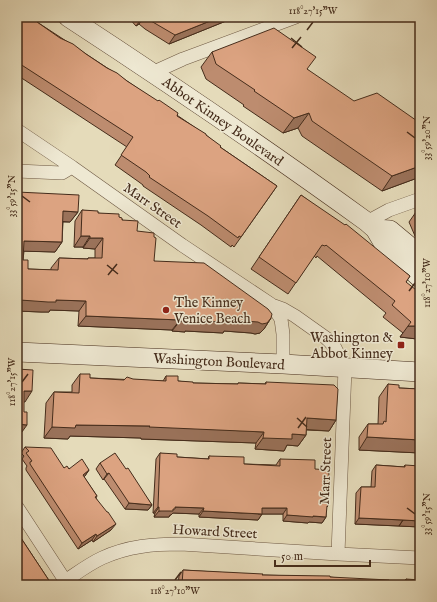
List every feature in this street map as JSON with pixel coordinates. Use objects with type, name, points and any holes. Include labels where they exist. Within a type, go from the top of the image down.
[{"type":"street","name":"Abbot Kinney Boulevard","points":[[68,17],[152,73],[371,225],[390,230],[420,255]]},
{"type":"street","points":[[152,73],[183,59],[296,17]]},
{"type":"street","name":"Marr Street","points":[[17,130],[182,245],[272,305],[295,316],[326,338],[334,346],[345,368],[338,554]]},
{"type":"street","points":[[17,171],[62,172],[72,167]]},
{"type":"street","points":[[371,225],[389,210],[420,198]]},
{"type":"street","name":"Abbot Kinney Boulevard","points":[[371,225],[385,246],[420,278]]},
{"type":"street","name":"Marr Street","points":[[272,305],[281,319],[283,334],[283,364]]},
{"type":"street","name":"Washington Boulevard","points":[[17,352],[420,372]]},
{"type":"street","points":[[17,507],[66,583]]},
{"type":"street","name":"Howard Street","points":[[66,583],[102,558],[123,550],[157,544],[182,544],[420,558]]},
{"type":"building","points":[[17,17],[33,18],[60,38],[73,44],[107,68],[178,113],[177,116],[206,134],[221,146],[220,147],[277,186],[241,237],[239,236],[238,238],[149,177],[150,176],[146,172],[121,155],[133,137],[17,62]]},
{"type":"building","points":[[147,17],[220,17],[175,35],[151,21]]},
{"type":"building","points":[[274,28],[316,57],[307,69],[354,101],[377,93],[420,123],[420,166],[392,176],[312,121],[309,113],[294,118],[216,64],[212,52]]},
{"type":"building","points":[[17,192],[79,195],[78,212],[63,211],[62,242],[24,241],[23,260],[28,260],[28,269],[58,270],[59,258],[102,258],[103,238],[81,236],[82,210],[98,211],[98,213],[119,214],[119,217],[122,218],[122,220],[138,221],[137,231],[154,233],[154,237],[156,238],[154,261],[204,263],[268,309],[272,314],[271,318],[267,323],[262,324],[258,322],[230,320],[230,322],[192,322],[180,320],[86,316],[86,301],[56,300],[56,302],[48,302],[20,300],[20,306],[17,306]]},
{"type":"building","points":[[301,195],[345,225],[346,224],[410,276],[406,282],[420,293],[420,326],[408,326],[411,322],[392,305],[395,301],[326,245],[322,245],[296,283],[259,257]]},
{"type":"building","points":[[420,211],[420,223],[416,212]]},
{"type":"building","points":[[17,369],[33,370],[32,391],[24,391],[24,412],[27,412],[27,425],[17,424]]},
{"type":"building","points":[[80,374],[90,374],[90,378],[124,380],[127,377],[133,379],[166,381],[166,376],[178,376],[178,381],[193,383],[266,384],[266,382],[334,385],[338,389],[336,420],[307,418],[306,435],[292,434],[292,439],[263,438],[264,432],[149,427],[150,426],[76,425],[75,428],[52,427],[54,392],[79,393]]},
{"type":"building","points":[[388,384],[399,385],[399,388],[420,389],[420,440],[367,437],[368,424],[383,424],[384,421],[386,422]]},
{"type":"building","points":[[25,447],[51,448],[64,468],[67,466],[69,469],[82,459],[89,470],[83,475],[97,496],[95,497],[116,524],[97,536],[96,534],[82,543],[30,464],[32,461],[26,453],[29,451]]},
{"type":"building","points":[[115,453],[126,469],[128,468],[152,505],[129,503],[109,473],[107,474],[100,463]]},
{"type":"building","points":[[160,453],[177,454],[177,457],[209,459],[209,456],[244,457],[244,464],[280,466],[280,459],[315,460],[315,469],[329,470],[328,506],[326,517],[287,515],[287,508],[262,508],[262,514],[203,511],[204,508],[175,507],[173,511],[159,511]]},
{"type":"building","points":[[376,465],[405,467],[405,465],[420,466],[420,521],[359,518],[361,487],[375,487]]},
{"type":"building","points":[[17,532],[52,585],[25,585],[17,575]]},
{"type":"building","points":[[183,570],[389,580],[395,585],[182,585]]},
{"type":"building","points":[[406,579],[420,580],[420,585],[406,585]]},
{"type":"place","name":"The Kinney Venice Beach","points":[[166,310]]},
{"type":"place","name":"Washington & Abbot Kinney","points":[[401,345]]}]
